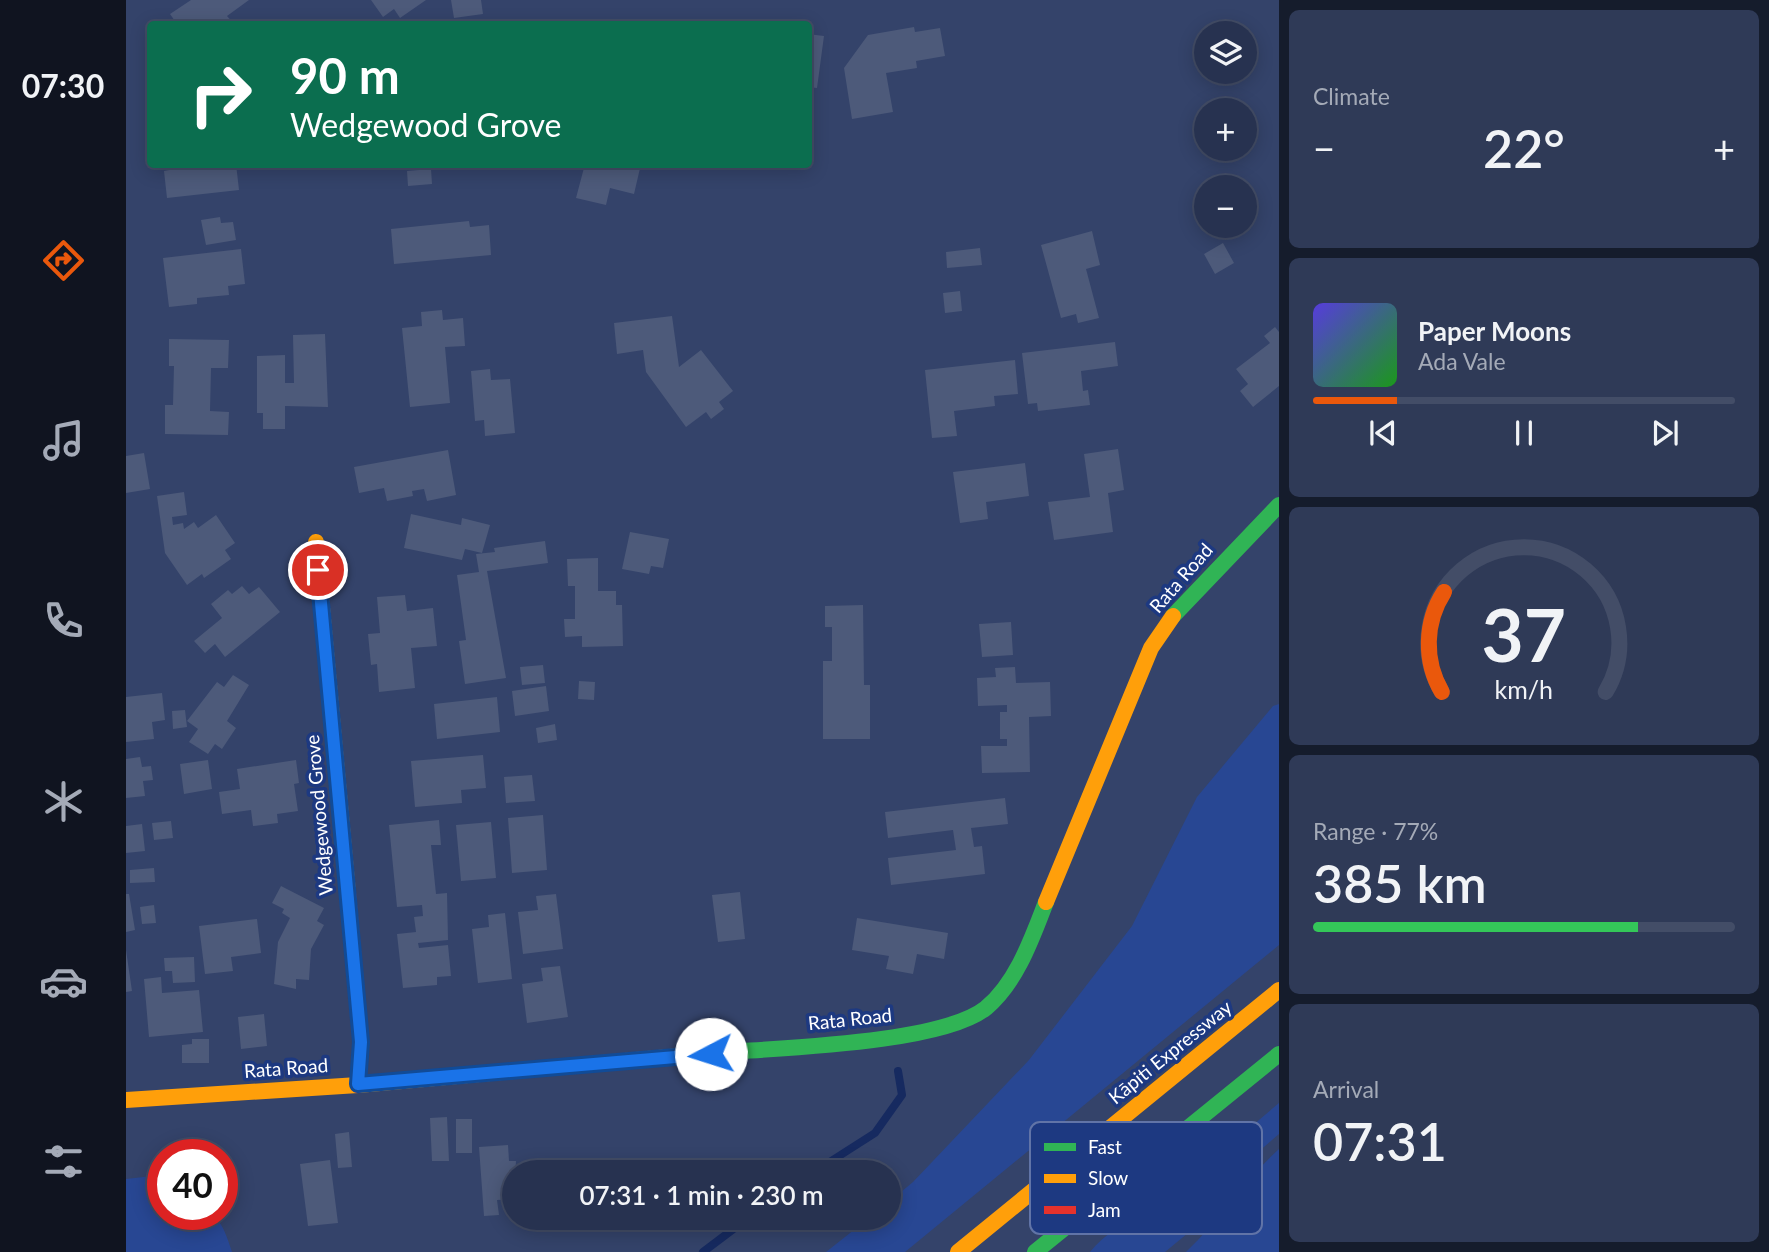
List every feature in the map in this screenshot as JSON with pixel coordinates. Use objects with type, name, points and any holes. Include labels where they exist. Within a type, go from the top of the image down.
[{"type":"main road","name":"Rata Road","points":[[126,1100],[358,1084],[874,1039],[923,1032],[984,1009],[1014,973],[1034,932],[1151,648],[1181,604],[1279,505]]},
{"type":"main road","name":"Wedgewood Grove","points":[[316,542],[361,1042],[358,1084]]},
{"type":"main road","name":"Kāpiti Expressway","points":[[1117,1122],[1279,990]]},
{"type":"main road","points":[[1195,1122],[1279,1054]]},
{"type":"main road","name":"Kāpiti Expressway","points":[[958,1252],[1030,1193]]},
{"type":"main road","points":[[1035,1252],[1057,1234]]},
{"type":"shaded area","points":[[1279,704],[1279,945],[1063,1122],[1030,1122],[1030,1149],[905,1252],[826,1252],[854,1230],[901,1230],[901,1192],[1029,1060],[1132,926],[1197,797],[1273,706]]},
{"type":"shaded area","points":[[1279,1103],[1279,1134],[1262,1149],[1262,1122],[1256,1122]]},
{"type":"shaded area","points":[[1279,1149],[1279,1252],[1186,1252],[1203,1234],[1262,1234],[1262,1167]]},
{"type":"shaded area","points":[[147,1177],[147,1230],[224,1230],[232,1252],[126,1252],[126,1179]]},
{"type":"shaded area","points":[[1109,1234],[1187,1234],[1165,1252],[1090,1252]]},
{"type":"building","points":[[191,0],[249,0],[227,16],[231,21],[175,21],[170,14]]},
{"type":"building","points":[[371,0],[426,0],[400,18],[394,9],[383,17]]},
{"type":"building","points":[[451,0],[481,0],[483,14],[454,18]]},
{"type":"building","points":[[914,27],[915,32],[940,28],[945,56],[916,61],[917,68],[886,73],[893,112],[852,119],[844,68],[868,35]]},
{"type":"building","points":[[812,34],[824,36],[817,88],[812,87]]},
{"type":"building","points":[[236,168],[239,190],[167,198],[164,171]]},
{"type":"building","points":[[584,168],[640,168],[634,194],[610,188],[606,205],[576,198]]},
{"type":"building","points":[[431,169],[432,184],[408,186],[407,171]]},
{"type":"building","points":[[220,217],[221,223],[233,222],[236,240],[206,245],[201,220]]},
{"type":"building","points":[[469,221],[470,227],[489,225],[491,255],[394,264],[391,229]]},
{"type":"building","points":[[1092,231],[1100,265],[1086,269],[1099,318],[1078,323],[1076,314],[1061,318],[1041,245]]},
{"type":"building","points":[[1223,243],[1234,263],[1215,274],[1204,254]]},
{"type":"building","points":[[980,248],[982,265],[947,268],[946,252]]},
{"type":"building","points":[[241,249],[245,284],[228,286],[229,295],[197,298],[197,304],[169,307],[163,258]]},
{"type":"building","points":[[960,291],[962,311],[945,313],[943,293]]},
{"type":"building","points":[[442,310],[443,320],[463,318],[465,346],[445,347],[450,403],[410,407],[402,328],[422,326],[421,312]]},
{"type":"building","points":[[672,316],[679,367],[701,350],[733,391],[719,402],[724,409],[711,419],[706,412],[686,427],[646,372],[643,350],[617,354],[614,323]]},
{"type":"building","points":[[1275,327],[1279,332],[1279,386],[1253,407],[1240,391],[1248,384],[1236,369],[1270,343],[1264,336]]},
{"type":"building","points":[[325,334],[328,407],[285,406],[285,429],[263,429],[263,413],[257,413],[257,356],[285,355],[285,383],[294,383],[293,335]]},
{"type":"building","points":[[169,339],[229,340],[228,368],[211,368],[210,411],[229,412],[228,435],[165,434],[165,405],[173,405],[174,366],[169,366]]},
{"type":"building","points":[[1115,342],[1118,366],[1081,371],[1083,391],[1088,390],[1090,405],[1038,411],[1037,403],[1028,404],[1022,353]]},
{"type":"building","points":[[1015,360],[1018,394],[994,396],[995,406],[954,411],[957,436],[932,438],[925,370]]},
{"type":"building","points":[[490,369],[491,380],[510,379],[515,433],[485,436],[484,420],[475,421],[471,371]]},
{"type":"building","points":[[1118,449],[1124,490],[1108,493],[1113,532],[1054,540],[1048,502],[1090,497],[1084,454]]},
{"type":"building","points":[[448,450],[456,495],[427,501],[424,489],[412,491],[413,496],[387,501],[384,488],[359,493],[354,467]]},
{"type":"building","points":[[144,453],[150,489],[126,493],[126,456]]},
{"type":"building","points":[[1025,463],[1029,496],[986,502],[988,519],[960,523],[953,472]]},
{"type":"building","points":[[184,492],[187,515],[172,517],[173,525],[183,523],[184,529],[194,522],[198,528],[216,515],[235,543],[225,550],[231,559],[204,578],[202,574],[187,585],[165,553],[157,496]]},
{"type":"building","points":[[411,514],[461,525],[462,518],[490,525],[482,553],[465,549],[462,560],[404,548]]},
{"type":"building","points":[[630,532],[669,539],[663,568],[651,566],[649,574],[622,569]]},
{"type":"building","points":[[545,541],[548,563],[487,571],[506,678],[465,684],[459,641],[466,640],[457,575],[479,572],[476,554],[495,552],[494,548]]},
{"type":"building","points":[[598,558],[598,591],[616,591],[616,605],[622,605],[623,646],[582,647],[582,636],[565,637],[564,619],[575,619],[575,586],[568,586],[567,559]]},
{"type":"building","points":[[242,586],[249,594],[259,587],[280,612],[225,657],[215,644],[205,653],[194,641],[222,618],[211,604],[228,590],[232,594]]},
{"type":"building","points":[[405,595],[407,611],[433,608],[437,646],[411,648],[415,688],[379,692],[377,664],[371,665],[368,634],[380,633],[377,597]]},
{"type":"building","points":[[863,605],[864,685],[870,685],[870,739],[823,739],[823,661],[832,661],[832,627],[825,627],[825,606]]},
{"type":"building","points":[[1011,622],[1013,655],[982,657],[979,624]]},
{"type":"building","points":[[543,665],[545,683],[522,685],[520,667]]},
{"type":"building","points":[[1015,667],[1016,683],[1050,682],[1051,716],[1029,717],[1030,772],[982,773],[981,746],[1007,746],[1007,739],[1000,739],[1000,712],[1007,712],[1007,705],[978,706],[977,678],[996,677],[995,668]]},
{"type":"building","points":[[233,675],[249,685],[227,721],[236,728],[222,749],[215,744],[208,754],[189,742],[198,729],[187,721],[217,682],[224,687]]},
{"type":"building","points":[[579,681],[595,682],[594,700],[578,699]]},
{"type":"building","points":[[546,686],[549,711],[515,716],[512,691]]},
{"type":"building","points":[[162,693],[165,720],[152,722],[154,739],[126,742],[126,697]]},
{"type":"building","points":[[497,697],[500,732],[437,739],[434,704]]},
{"type":"building","points":[[185,710],[187,727],[173,729],[172,711]]},
{"type":"building","points":[[555,724],[557,740],[538,743],[536,728]]},
{"type":"building","points":[[483,755],[486,788],[461,790],[462,803],[415,807],[411,761]]},
{"type":"building","points":[[140,757],[142,767],[151,766],[153,780],[143,781],[145,796],[126,798],[126,759]]},
{"type":"building","points":[[208,760],[212,789],[184,794],[180,764]]},
{"type":"building","points":[[296,760],[299,783],[294,784],[298,811],[277,814],[278,823],[253,826],[251,810],[222,814],[219,792],[240,789],[237,769]]},
{"type":"building","points":[[532,775],[535,801],[506,803],[504,777]]},
{"type":"building","points":[[1005,798],[1008,824],[971,828],[974,847],[982,846],[985,874],[891,885],[888,858],[956,850],[953,830],[888,838],[885,812]]},
{"type":"building","points":[[543,815],[547,870],[512,873],[508,818]]},
{"type":"building","points":[[439,820],[441,845],[431,845],[436,894],[447,893],[448,940],[418,943],[419,948],[448,945],[451,976],[437,977],[437,985],[403,988],[397,934],[416,932],[414,917],[423,916],[422,905],[397,907],[389,825]]},
{"type":"building","points":[[171,821],[173,838],[154,840],[152,823]]},
{"type":"building","points":[[491,822],[496,878],[461,881],[456,825]]},
{"type":"building","points":[[142,824],[145,851],[126,853],[126,826]]},
{"type":"building","points":[[154,868],[155,882],[130,883],[130,870]]},
{"type":"building","points":[[281,886],[324,908],[317,921],[324,925],[311,949],[309,980],[296,979],[296,989],[274,984],[278,942],[290,918],[282,913],[284,909],[272,903]]},
{"type":"building","points":[[740,892],[745,939],[718,942],[712,895]]},
{"type":"building","points":[[126,894],[129,894],[135,930],[126,932]]},
{"type":"building","points":[[556,894],[563,949],[523,954],[518,912],[538,910],[536,896]]},
{"type":"building","points":[[154,905],[156,923],[142,924],[140,907]]},
{"type":"building","points":[[505,913],[512,979],[478,983],[472,929],[489,927],[488,915]]},
{"type":"building","points":[[857,918],[948,933],[944,959],[917,954],[913,974],[886,969],[889,956],[852,950]]},
{"type":"building","points":[[257,919],[261,953],[231,957],[233,971],[205,974],[199,926]]},
{"type":"building","points":[[126,950],[132,991],[126,992]]},
{"type":"building","points":[[194,957],[195,982],[173,983],[172,971],[165,971],[164,958]]},
{"type":"building","points":[[560,966],[568,1017],[527,1023],[522,984],[543,981],[541,968]]},
{"type":"building","points":[[161,977],[162,993],[199,990],[203,1032],[149,1037],[144,979]]},
{"type":"building","points":[[264,1014],[267,1046],[241,1049],[238,1017]]},
{"type":"building","points":[[192,1039],[209,1039],[209,1063],[182,1063],[182,1045],[192,1044]]},
{"type":"building","points":[[447,1117],[449,1161],[432,1161],[430,1118]]},
{"type":"building","points":[[456,1119],[472,1119],[472,1153],[456,1153]]},
{"type":"building","points":[[349,1132],[352,1167],[338,1168],[335,1134]]},
{"type":"building","points":[[508,1145],[509,1160],[502,1160],[502,1200],[497,1200],[499,1215],[484,1216],[479,1147]]},
{"type":"building","points":[[330,1160],[338,1223],[308,1226],[300,1164]]},
{"type":"waterway","points":[[833,1160],[875,1133],[902,1095],[898,1071]]},
{"type":"waterway","points":[[703,1252],[732,1230]]},
{"type":"traffic: fast","points":[[1173,616],[1279,505]]},
{"type":"traffic: fast","points":[[714,1053],[897,1037],[964,1020],[986,1008],[1006,986],[1022,959],[1046,902]]},
{"type":"traffic: fast","points":[[1195,1122],[1279,1054]]},
{"type":"traffic: fast","points":[[1035,1252],[1057,1234]]},
{"type":"traffic: slow","points":[[316,542],[348,893]]},
{"type":"traffic: slow","points":[[1046,902],[1151,648],[1173,616]]},
{"type":"traffic: slow","points":[[1117,1122],[1279,990]]},
{"type":"traffic: slow","points":[[126,1100],[358,1085],[714,1053]]},
{"type":"traffic: slow","points":[[958,1252],[1030,1193]]},
{"type":"traffic: jam","points":[[348,893],[361,1042],[358,1085]]},
{"type":"route","points":[[318,570],[361,1042],[358,1084],[711,1054]]}]
